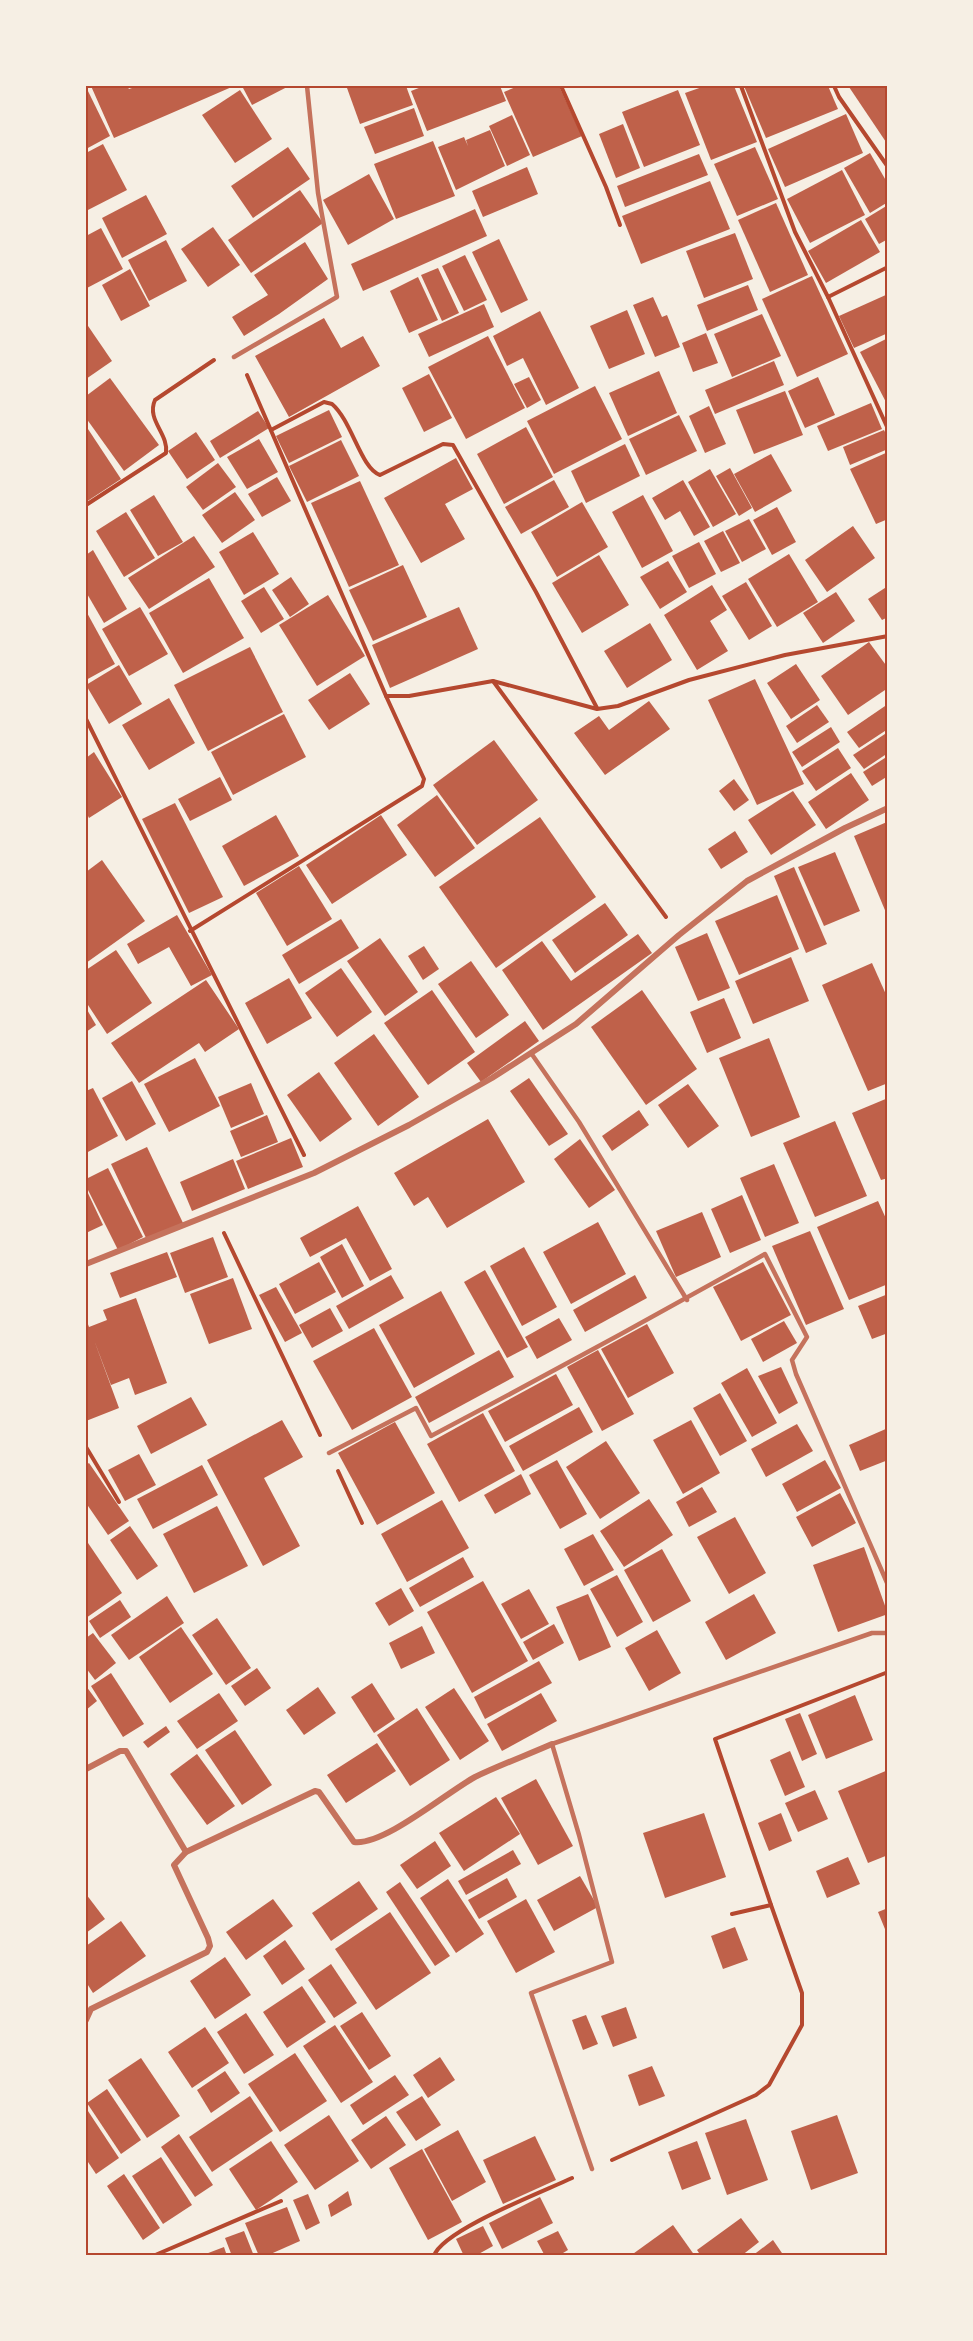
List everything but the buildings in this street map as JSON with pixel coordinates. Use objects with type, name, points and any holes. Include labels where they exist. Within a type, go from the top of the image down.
[{"type":"street","points":[[86,1264],[314,1173],[409,1125],[492,1078],[576,1024],[679,935],[747,881],[845,828],[888,808]]},
{"type":"street","points":[[86,2020],[91,2009],[207,1952],[210,1946],[208,1938],[174,1865],[186,1852],[315,1791],[319,1792],[354,1842],[366,1841],[387,1833],[474,1778],[552,1744]]},
{"type":"street","points":[[86,1769],[120,1751],[126,1751],[186,1852]]},
{"type":"lane","points":[[234,357],[337,297],[318,193],[307,86]]},
{"type":"lane","points":[[531,1053],[579,1122],[687,1300]]},
{"type":"lane","points":[[329,1453],[416,1408],[431,1436],[615,1336],[687,1300],[765,1254],[807,1338],[792,1360],[796,1374],[888,1585]]},
{"type":"lane","points":[[592,2169],[531,1993],[612,1962],[552,1744],[872,1633],[888,1633]]},
{"type":"path","points":[[561,86],[606,187],[620,225]]},
{"type":"path","points":[[741,86],[795,232],[828,297],[888,429]]},
{"type":"path","points":[[834,86],[839,98],[888,167]]},
{"type":"path","points":[[828,297],[888,267]]},
{"type":"path","points":[[86,505],[166,453],[166,446],[153,416],[152,406],[155,400],[220,356],[234,357],[245,373],[271,430],[424,779],[422,786],[190,931]]},
{"type":"path","points":[[271,430],[324,402],[332,404],[346,419],[367,466],[380,475],[443,444],[453,445],[536,592],[597,709]]},
{"type":"path","points":[[386,696],[409,696],[493,681],[597,709],[618,706],[689,680],[785,656],[888,636]]},
{"type":"path","points":[[493,681],[679,935]]},
{"type":"path","points":[[86,718],[190,931],[314,1173]]},
{"type":"path","points":[[214,1214],[362,1523]]},
{"type":"path","points":[[86,1447],[119,1502]]},
{"type":"path","points":[[434,2256],[436,2249],[460,2229],[756,2095],[769,2085],[802,2025],[802,1993],[715,1739],[888,1672]]},
{"type":"path","points":[[732,1914],[771,1905]]},
{"type":"path","points":[[153,2256],[281,2202]]}]
